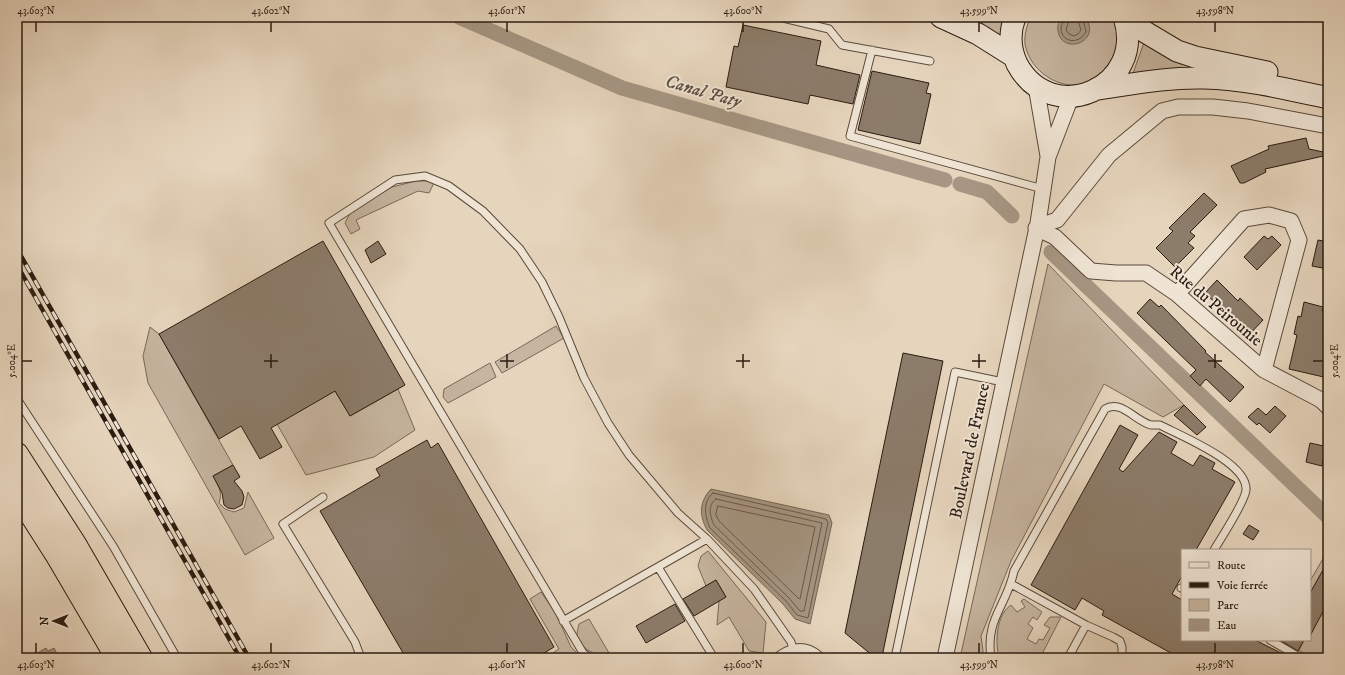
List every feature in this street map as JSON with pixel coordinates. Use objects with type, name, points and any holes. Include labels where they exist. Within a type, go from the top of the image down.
[{"type":"highway","points":[[17,454],[75,544],[141,658]]},
{"type":"highway","points":[[17,493],[56,554],[117,658]]},
{"type":"main road","points":[[941,17],[978,34],[1013,56]]},
{"type":"main road","points":[[1015,17],[1012,25],[1010,41],[1013,56],[1022,73],[1036,86],[1053,94],[1071,97],[1088,94],[1107,84],[1115,75],[1124,60],[1128,43],[1124,18]]},
{"type":"main road","points":[[1124,18],[1177,51],[1195,57],[1328,84]]},
{"type":"main road","points":[[1097,89],[1170,78],[1204,78],[1268,85],[1328,98]]},
{"type":"street","name":"Boulevard de France","points":[[1036,86],[1048,157]]},
{"type":"street","name":"Boulevard de France","points":[[945,658],[1037,225],[1048,157],[1071,97]]},
{"type":"street","points":[[1037,225],[1057,220],[1110,155],[1162,111],[1178,107],[1213,107],[1248,111],[1328,126]]},
{"type":"street","points":[[1177,294],[1244,219],[1269,215],[1291,221],[1299,240],[1264,370]]},
{"type":"street","name":"Rue du Peirounie","points":[[1037,225],[1055,237],[1091,271],[1146,273],[1177,294],[1264,370],[1326,403]]},
{"type":"street","points":[[788,655],[802,651],[816,658]]},
{"type":"lane","points":[[778,17],[828,29],[842,45],[930,61]]},
{"type":"lane","points":[[872,50],[850,136],[1044,189]]},
{"type":"lane","points":[[590,658],[582,653],[329,222],[395,180],[425,176],[449,186],[483,210],[520,249],[542,282],[559,317],[584,378],[608,423],[629,455],[678,513],[707,539],[754,588],[791,642],[788,655]]},
{"type":"lane","points":[[895,658],[955,372],[1003,382]]},
{"type":"lane","points":[[17,399],[113,546],[178,658]]},
{"type":"lane","points":[[991,658],[989,638],[991,627],[1011,584],[1014,571],[1105,409],[1110,406],[1118,406],[1150,425],[1160,425],[1218,456],[1243,477],[1245,484],[1244,496],[1215,549]]},
{"type":"lane","points":[[323,497],[283,524],[355,642],[361,658]]},
{"type":"lane","points":[[563,621],[707,539]]},
{"type":"lane","points":[[658,567],[714,658]]},
{"type":"lane","points":[[1011,584],[1086,625],[1113,636],[1120,642],[1123,652],[1122,658]]},
{"type":"lane","points":[[1068,658],[1086,625]]},
{"type":"lane","points":[[1272,641],[1301,658]]},
{"type":"green space","points":[[969,17],[1007,17],[1003,36],[999,36],[991,29]]},
{"type":"green space","points":[[1030,17],[1062,17],[1060,20],[1088,21],[1085,17],[1115,17],[1119,43],[1117,53],[1101,75],[1089,82],[1077,85],[1054,81],[1035,66],[1029,56],[1025,41],[1026,30]]},
{"type":"green space","points":[[1145,40],[1205,69],[1132,76]]},
{"type":"green space","points":[[416,181],[433,181],[433,185],[429,193],[418,191],[356,220],[360,229],[351,234],[345,223],[351,211],[392,187]]},
{"type":"green space","points":[[1048,264],[1184,405],[1163,417],[1104,384],[1011,561],[981,636],[984,658],[960,658]]},
{"type":"green space","points":[[556,326],[564,338],[502,373],[495,362]]},
{"type":"green space","points":[[150,327],[159,334],[233,465],[213,476],[220,492],[219,503],[225,509],[234,512],[244,508],[248,492],[274,538],[245,555],[148,383],[143,356]]},
{"type":"green space","points":[[490,363],[496,377],[448,403],[443,397],[444,389]]},
{"type":"green space","points":[[398,389],[415,430],[374,457],[306,475],[277,424],[335,391],[350,416]]},
{"type":"green space","points":[[1328,550],[1328,658],[1311,658],[1299,650],[1304,641],[1311,641],[1311,579]]},
{"type":"green space","points":[[708,551],[766,622],[763,653],[749,651],[729,617],[717,625],[719,601],[726,597],[716,580],[706,586],[698,566],[701,556]]},
{"type":"green space","points":[[541,592],[555,612],[571,647],[582,658],[545,658],[559,649],[530,599]]},
{"type":"green space","points":[[1024,599],[1042,612],[1037,620],[1033,617],[1028,624],[1033,628],[1027,639],[1036,644],[1039,639],[1043,640],[1050,628],[1044,625],[1050,617],[1061,617],[1040,658],[999,658],[997,637],[1002,615],[1011,605],[1017,612],[1025,607],[1021,601]]},
{"type":"green space","points":[[589,619],[612,658],[603,657],[593,653],[580,644],[577,634],[579,624]]},
{"type":"water","points":[[1062,17],[1085,17],[1089,26],[1089,33],[1085,39],[1080,43],[1073,44],[1066,43],[1061,39],[1058,27]]},
{"type":"water","points":[[711,489],[829,515],[832,523],[810,624],[795,619],[783,604],[707,530],[702,514],[702,504]]},
{"type":"water","points":[[46,648],[48,651],[54,648],[59,658],[29,658]]},
{"type":"building","points":[[743,25],[821,41],[816,65],[860,75],[853,104],[810,95],[808,104],[726,87],[734,46],[738,47]]},
{"type":"building","points":[[872,71],[929,83],[926,93],[931,94],[920,144],[858,130]]},
{"type":"building","points":[[1306,138],[1309,149],[1328,153],[1328,155],[1265,169],[1266,172],[1244,183],[1240,183],[1231,166],[1269,149],[1268,146]]},
{"type":"building","points":[[1204,193],[1217,205],[1190,232],[1195,236],[1188,243],[1194,248],[1175,267],[1156,248],[1173,231],[1169,228]]},
{"type":"building","points":[[1264,236],[1268,239],[1272,236],[1281,245],[1257,270],[1244,257]]},
{"type":"building","points":[[1318,240],[1328,242],[1328,269],[1312,266]]},
{"type":"building","points":[[323,241],[405,385],[350,416],[335,391],[271,428],[282,447],[260,459],[241,426],[219,439],[159,334]]},
{"type":"building","points":[[378,241],[386,254],[371,263],[365,250]]},
{"type":"building","points":[[1217,280],[1238,301],[1240,298],[1263,320],[1247,337],[1230,321],[1232,319],[1205,293]]},
{"type":"building","points":[[1150,299],[1159,307],[1161,305],[1206,351],[1205,352],[1244,387],[1230,402],[1206,379],[1200,386],[1190,376],[1196,370],[1137,313]]},
{"type":"building","points":[[1304,302],[1323,307],[1322,311],[1328,312],[1328,378],[1289,369],[1297,335],[1294,334],[1298,316],[1301,317]]},
{"type":"building","points":[[903,353],[943,361],[882,657],[873,656],[845,633]]},
{"type":"building","points":[[1184,405],[1206,427],[1197,435],[1174,415]]},
{"type":"building","points":[[1275,406],[1286,416],[1270,433],[1259,423],[1257,425],[1248,417],[1258,408],[1266,415]]},
{"type":"building","points":[[1120,425],[1138,435],[1119,469],[1123,472],[1159,432],[1177,442],[1171,453],[1193,466],[1200,455],[1215,463],[1212,469],[1235,482],[1197,549],[1181,549],[1181,578],[1172,594],[1181,599],[1181,641],[1257,641],[1291,658],[1180,658],[1102,615],[1104,611],[1082,598],[1075,610],[1031,585]]},
{"type":"building","points":[[427,440],[431,448],[438,443],[554,647],[536,658],[406,658],[320,511],[380,476],[376,469]]},
{"type":"building","points":[[1310,443],[1328,447],[1328,461],[1323,460],[1322,466],[1306,462]]},
{"type":"building","points":[[233,465],[240,477],[234,481],[242,491],[244,497],[242,505],[234,509],[228,508],[224,505],[222,493],[213,476]]},
{"type":"building","points":[[1249,525],[1259,531],[1253,540],[1243,534]]},
{"type":"building","points":[[1328,561],[1328,602],[1311,634],[1311,591]]},
{"type":"building","points":[[716,580],[726,597],[694,616],[683,599]]},
{"type":"building","points":[[675,604],[685,621],[646,643],[636,626]]},
{"type":"building","points":[[1282,641],[1303,641],[1298,651]]},
{"type":"waterway","name":"Canal Paty","points":[[459,17],[622,88],[945,180]]},
{"type":"waterway","name":"Canal Paty","points":[[960,184],[987,192],[1012,216]]},
{"type":"waterway","points":[[1051,252],[1328,517]]},
{"type":"railway","points":[[17,249],[249,658]]},
{"type":"railway","points":[[17,265],[240,658]]}]
